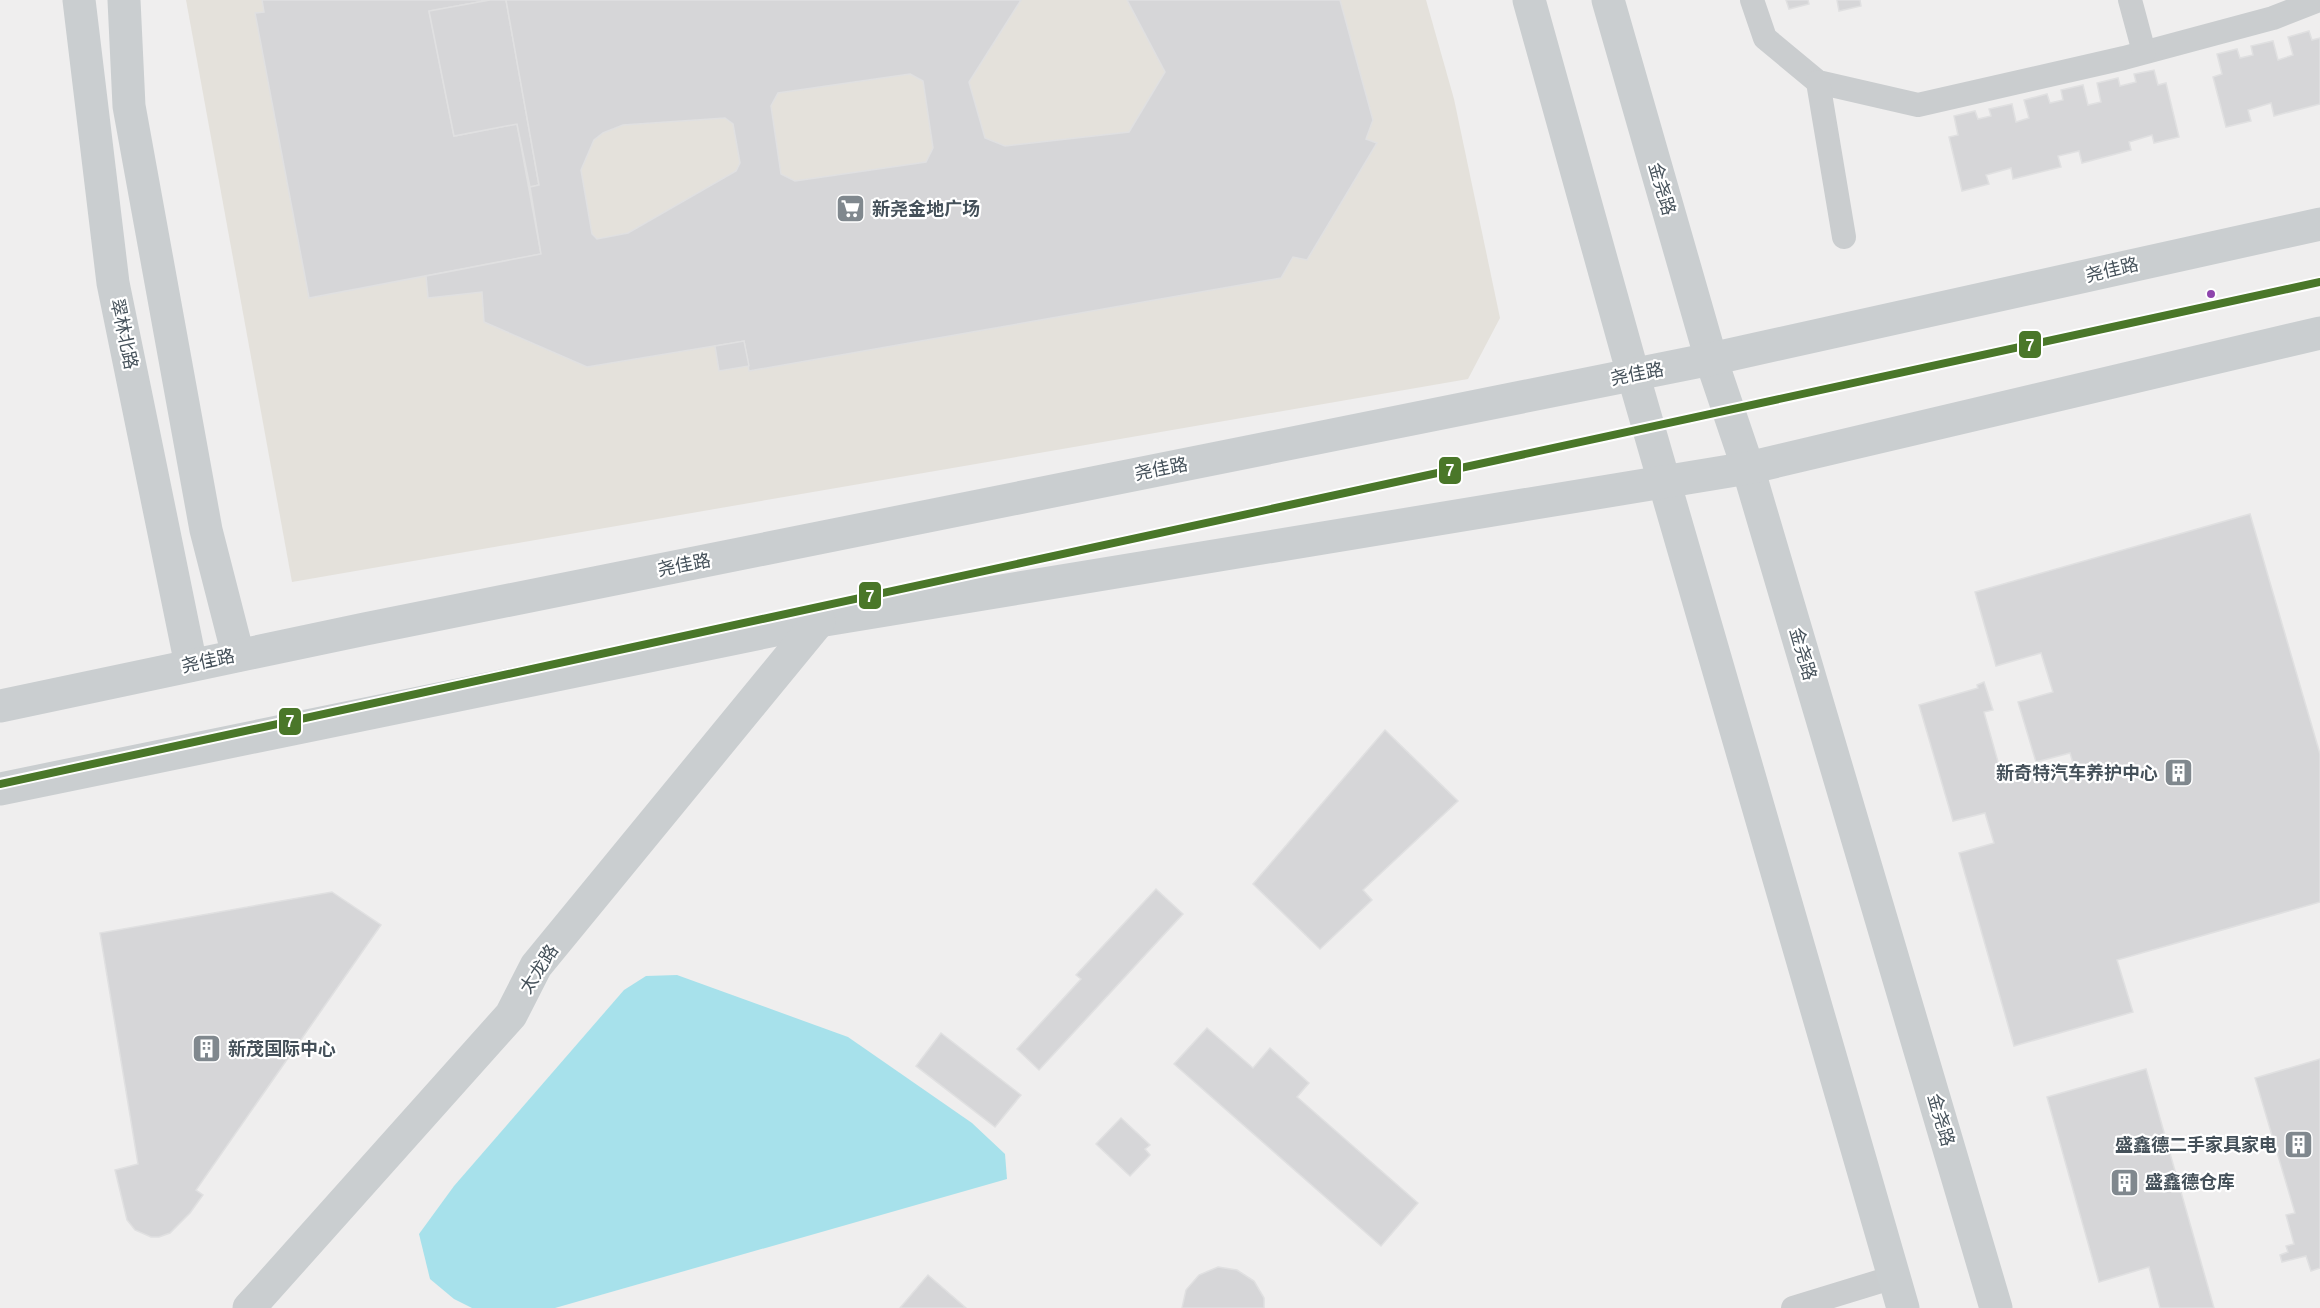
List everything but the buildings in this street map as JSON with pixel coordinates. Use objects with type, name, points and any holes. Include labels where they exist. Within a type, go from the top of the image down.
[{"type":"main road","name":"翠林北路","points":[[79,0],[113,283],[191,665]]},
{"type":"main road","points":[[124,0],[129,106],[206,530],[238,654]]},
{"type":"main road","points":[[1529,0],[1634,374],[1903,1308]]},
{"type":"main road","name":"金尧路","points":[[1608,0],[1711,359],[1748,468],[1996,1308]]},
{"type":"main road","name":"尧佳路","points":[[0,706],[238,654],[1711,359],[2320,224]]},
{"type":"main road","points":[[0,789],[819,621],[1748,468],[2320,333]]},
{"type":"main road","name":"太龙路","points":[[249,1308],[511,1015],[536,966],[819,621]]},
{"type":"lane","points":[[1752,0],[1765,38],[1818,82],[1918,105],[2144,52],[2273,18],[2319,0]]},
{"type":"lane","points":[[2130,0],[2144,52]]},
{"type":"lane","points":[[1818,82],[1844,237]]},
{"type":"lane","points":[[1793,1308],[1894,1277]]},
{"type":"shaded area","name":"新尧金地广场","points":[[186,0],[1426,0],[1454,99],[1500,318],[1468,379],[292,582]]},
{"type":"water","points":[[677,975],[848,1037],[972,1123],[1005,1154],[1007,1179],[555,1308],[472,1308],[454,1299],[430,1279],[419,1234],[454,1186],[624,990],[646,976]]},
{"type":"transit line","name":"7","points":[[0,784],[2320,282]]},
{"type":"place","name":"新尧金地广场","points":[[851,209]]},
{"type":"place","name":"新奇特汽车养护中心","points":[[2179,773]]},
{"type":"place","name":"新茂国际中心","points":[[207,1049]]},
{"type":"place","name":"盛鑫德二手家具家电","points":[[2298,1145]]},
{"type":"place","name":"盛鑫德仓库","points":[[2124,1182]]}]
